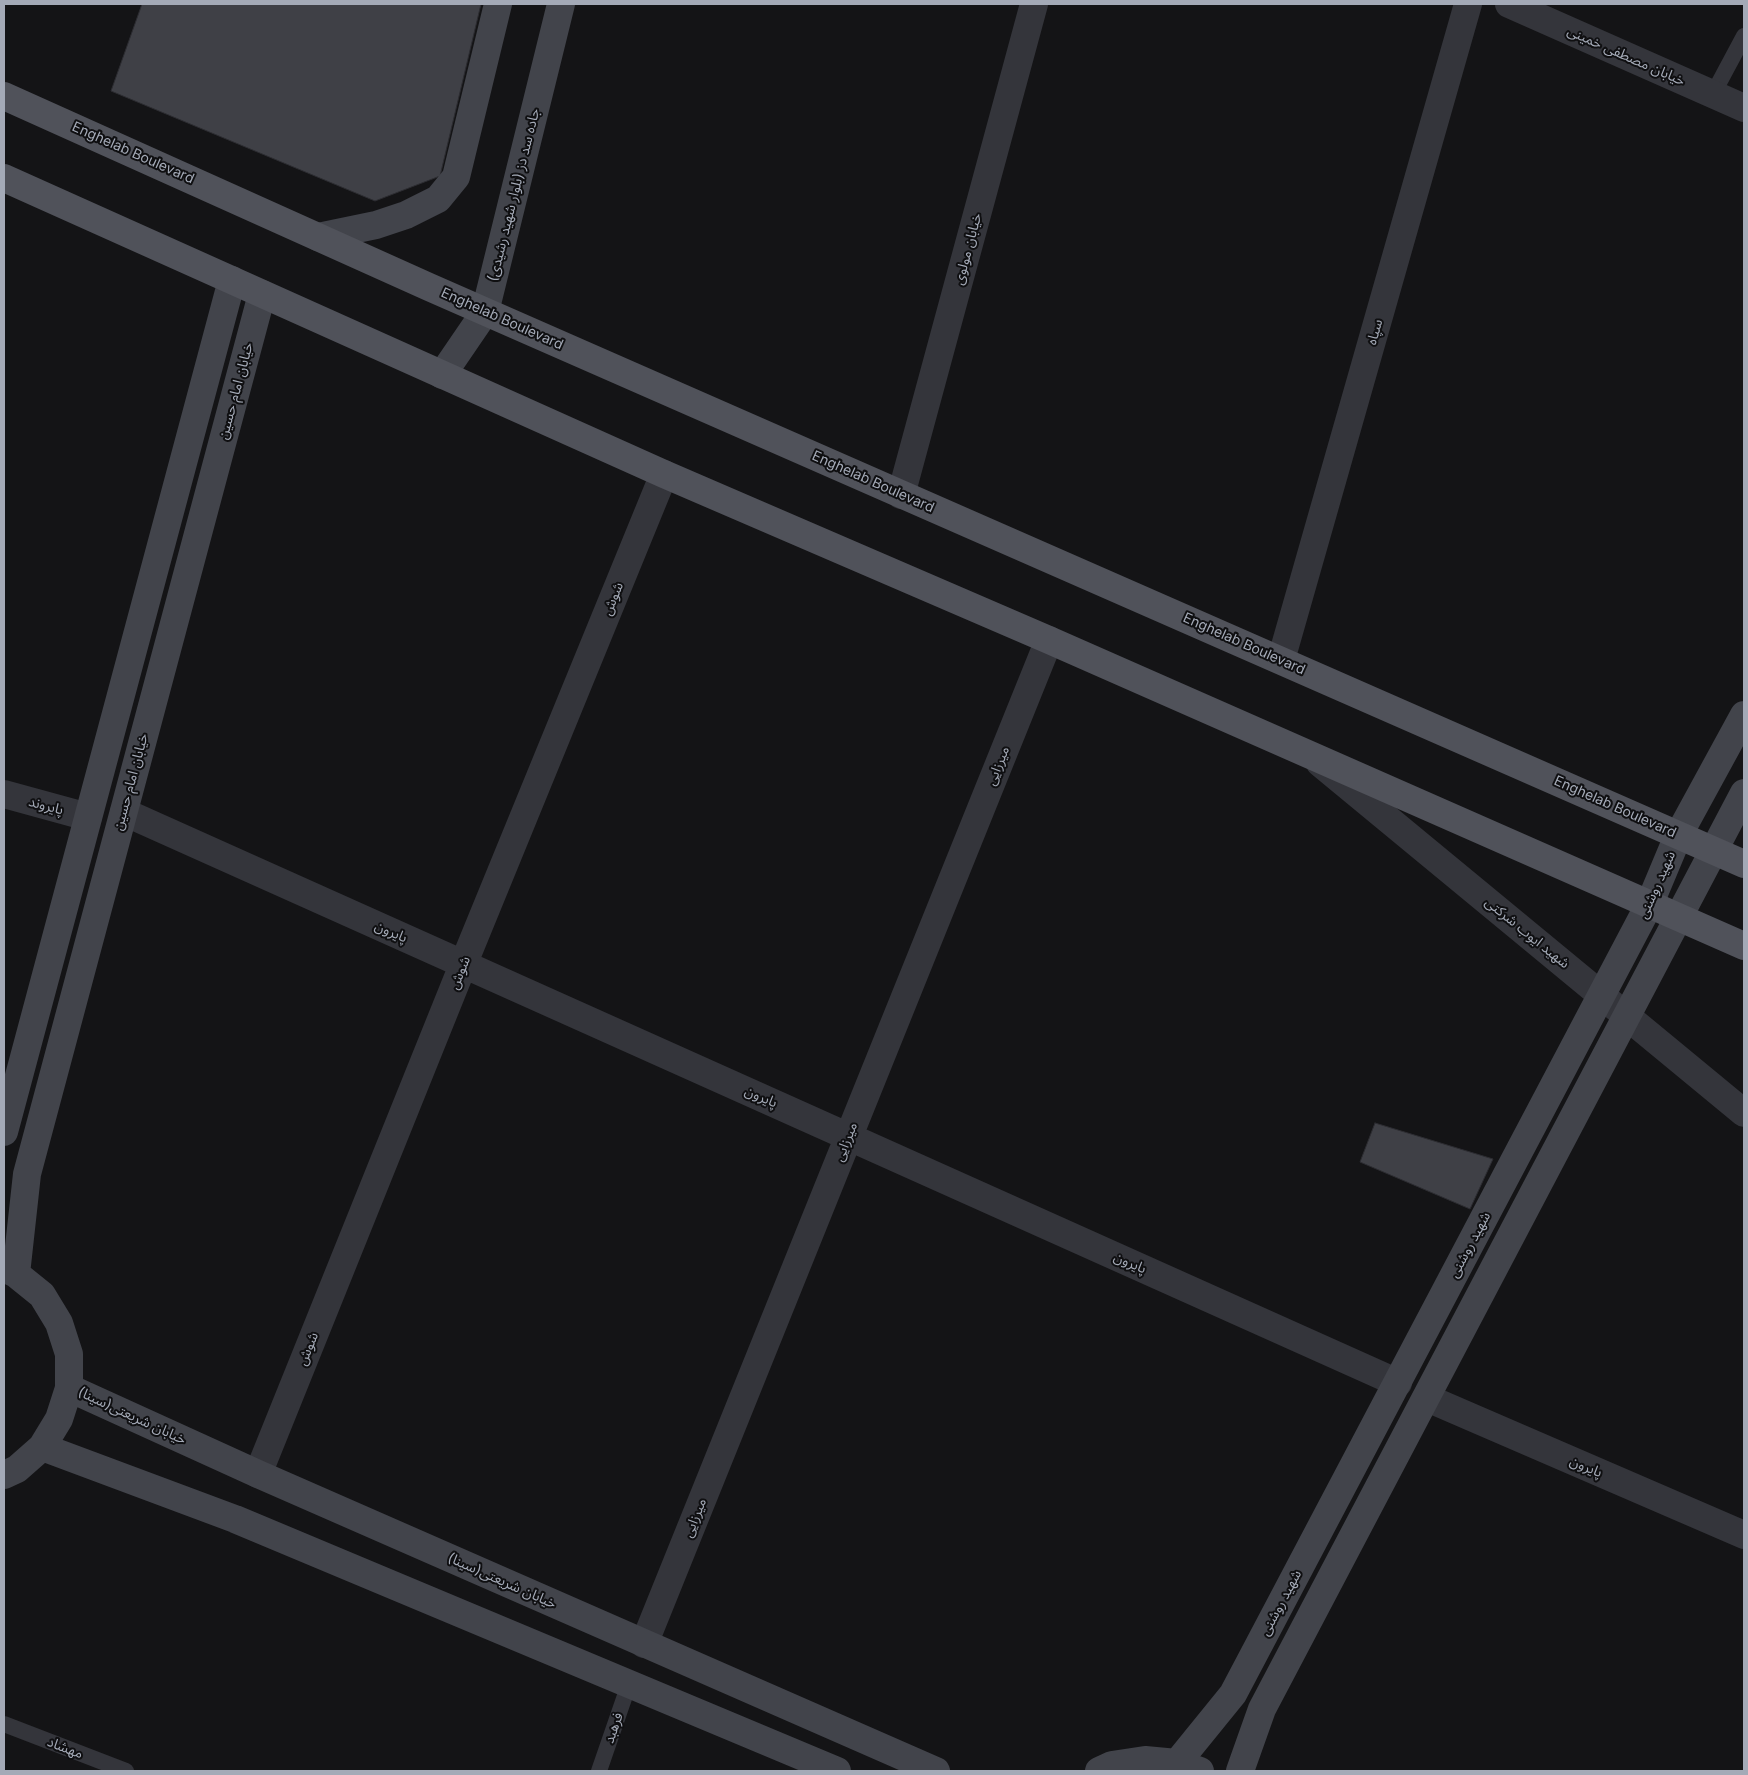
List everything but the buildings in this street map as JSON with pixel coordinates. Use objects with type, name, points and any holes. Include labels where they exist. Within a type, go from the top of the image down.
[{"type":"main road","points":[[318,237],[376,225],[406,216],[438,199],[456,177],[498,4]]},
{"type":"main road","name":"جاده سد دز (بلوار شهید رشیدی)","points":[[442,375],[485,312],[561,4]]},
{"type":"main road","name":"Enghelab Boulevard","points":[[4,96],[485,312],[1744,864]]},
{"type":"main road","points":[[4,178],[664,474],[1049,640],[1744,946]]},
{"type":"main road","points":[[4,1132],[232,280]]},
{"type":"main road","name":"خیابان امام حسین","points":[[10,1271],[27,1174],[262,294]]},
{"type":"main road","name":"شهید روشنی","points":[[1188,1767],[1233,1694],[1398,1383],[1650,903],[1678,836],[1744,715]]},
{"type":"main road","points":[[1240,1771],[1262,1709],[1744,794]]},
{"type":"main road","points":[[4,1475],[17,1469],[42,1447],[60,1419],[69,1388],[69,1354],[60,1322],[42,1295],[10,1271]]},
{"type":"main road","name":"خیابان شریعتی(سینا)","points":[[69,1388],[258,1474],[936,1771]]},
{"type":"main road","points":[[42,1447],[235,1519],[837,1771]]},
{"type":"main road","points":[[1099,1771],[1112,1765],[1144,1760],[1188,1767]]},
{"type":"street","name":"خیابان مولوی","points":[[901,494],[1034,4]]},
{"type":"street","name":"سپاه","points":[[1282,660],[1468,4]]},
{"type":"street","name":"خیابان مصطفی خمینی","points":[[1509,4],[1744,108]]},
{"type":"street","name":"شوش","points":[[258,1474],[463,965],[664,474]]},
{"type":"street","name":"میرزایی","points":[[644,1644],[1049,640]]},
{"type":"street","name":"شهید ایوب شرکتی","points":[[1309,754],[1744,1112]]},
{"type":"street","name":"پایروند","points":[[4,794],[88,817]]},
{"type":"street","name":"پایرون","points":[[124,812],[1398,1383]]},
{"type":"street","name":"پایرون","points":[[1427,1398],[1744,1535]]},
{"type":"lane","points":[[1714,94],[1744,36]]},
{"type":"lane","name":"فرهبد","points":[[599,1771],[629,1684]]},
{"type":"lane","name":"مهشاد","points":[[4,1724],[126,1771]]}]
